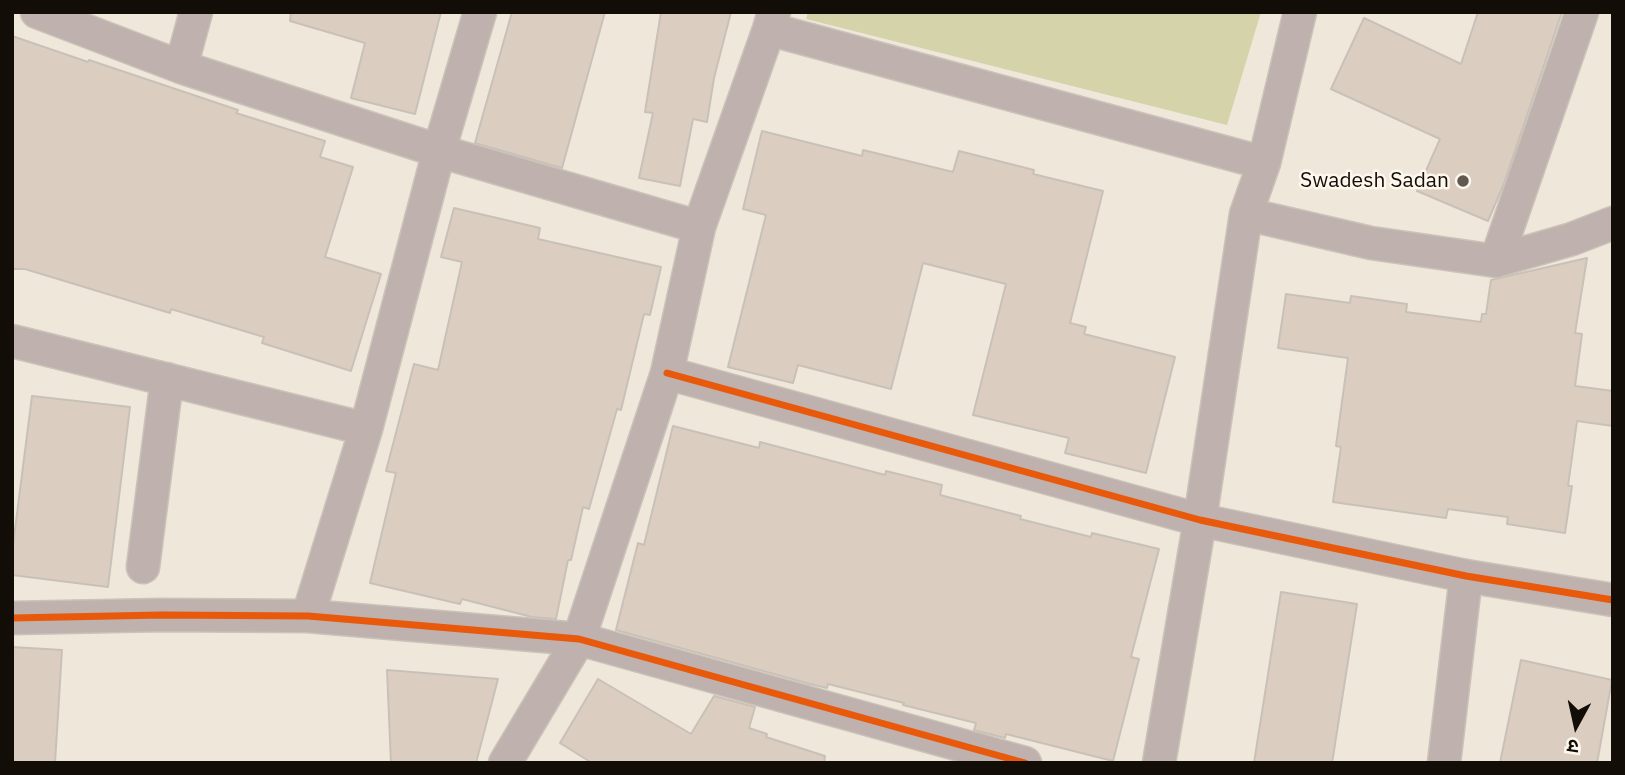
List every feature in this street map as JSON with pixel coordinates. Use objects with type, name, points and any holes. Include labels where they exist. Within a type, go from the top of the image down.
[{"type":"street","points":[[37,12],[181,67],[439,151],[699,226]]},
{"type":"street","points":[[181,67],[196,12]]},
{"type":"street","points":[[309,616],[366,429],[439,151],[480,12]]},
{"type":"street","points":[[1159,763],[1200,520],[1246,214],[1264,163],[1300,12]]},
{"type":"street","points":[[1496,261],[1582,12]]},
{"type":"street","points":[[505,763],[579,639],[667,373],[699,226],[772,21],[1264,163]]},
{"type":"street","points":[[1246,214],[1371,243],[1496,261],[1572,239],[1613,223]]},
{"type":"street","points":[[12,341],[366,429]]},
{"type":"street","points":[[667,373],[1200,520],[1466,576],[1613,600]]},
{"type":"street","points":[[143,568],[167,379]]},
{"type":"street","points":[[1444,763],[1466,576]]},
{"type":"street","points":[[12,618],[309,616],[579,639],[1025,763]]},
{"type":"green space","points":[[808,12],[1261,12],[1227,125],[806,19]]},
{"type":"building","points":[[291,12],[441,12],[415,114],[351,98],[365,43],[290,21]]},
{"type":"building","points":[[512,12],[605,12],[562,168],[475,143]]},
{"type":"building","points":[[661,12],[731,12],[714,78],[707,122],[693,119],[680,186],[639,178],[653,113],[645,112]]},
{"type":"building","points":[[1478,12],[1562,12],[1503,186],[1488,221],[1417,191],[1440,139],[1331,89],[1364,18],[1461,64]]},
{"type":"building","points":[[12,36],[325,141],[320,157],[353,167],[325,257],[381,274],[351,371],[262,343],[264,337],[171,309],[170,313],[25,269],[12,269]]},
{"type":"building","points":[[762,131],[862,156],[863,150],[953,172],[959,151],[1034,170],[1033,174],[1103,191],[1070,323],[1086,327],[1084,334],[1175,357],[1146,473],[1065,453],[1069,438],[973,415],[1006,284],[923,263],[891,389],[798,365],[793,383],[728,367],[766,215],[743,209]]},
{"type":"building","points":[[454,208],[540,228],[538,239],[661,267],[650,315],[644,314],[621,410],[617,409],[589,509],[583,507],[571,560],[568,560],[556,619],[532,617],[462,599],[460,604],[370,583],[396,473],[386,471],[414,364],[438,370],[462,262],[441,257]]},
{"type":"building","points":[[1587,258],[1575,333],[1582,334],[1575,386],[1613,391],[1613,426],[1577,421],[1565,533],[1507,524],[1508,517],[1448,509],[1446,518],[1333,502],[1341,447],[1336,446],[1348,358],[1278,348],[1286,294],[1350,303],[1351,296],[1407,304],[1406,312],[1481,322],[1482,314],[1486,314],[1491,280]]},
{"type":"building","points":[[32,396],[130,407],[108,587],[12,575],[12,553]]},
{"type":"building","points":[[673,426],[759,448],[760,442],[885,475],[886,471],[942,485],[940,495],[1021,516],[1020,519],[1091,537],[1092,533],[1159,549],[1131,657],[1139,659],[1113,761],[1006,734],[1005,738],[974,730],[976,723],[828,684],[827,688],[810,684],[616,630],[638,543],[644,545]]},
{"type":"building","points":[[1281,592],[1357,604],[1332,763],[1254,763]]},
{"type":"building","points":[[12,647],[62,650],[55,763],[12,763]]},
{"type":"building","points":[[1521,660],[1612,680],[1597,763],[1500,763]]},
{"type":"building","points":[[387,670],[498,679],[476,763],[391,763]]},
{"type":"building","points":[[598,679],[691,734],[714,696],[755,707],[749,728],[767,734],[766,737],[825,756],[824,763],[592,763],[560,743]]},
{"type":"cycle path","points":[[667,373],[1200,520],[1466,576],[1613,600]]},
{"type":"cycle path","points":[[12,618],[308,616],[579,639],[1025,763]]},
{"type":"place","name":"Swadesh Sadan","points":[[1463,181]]}]
